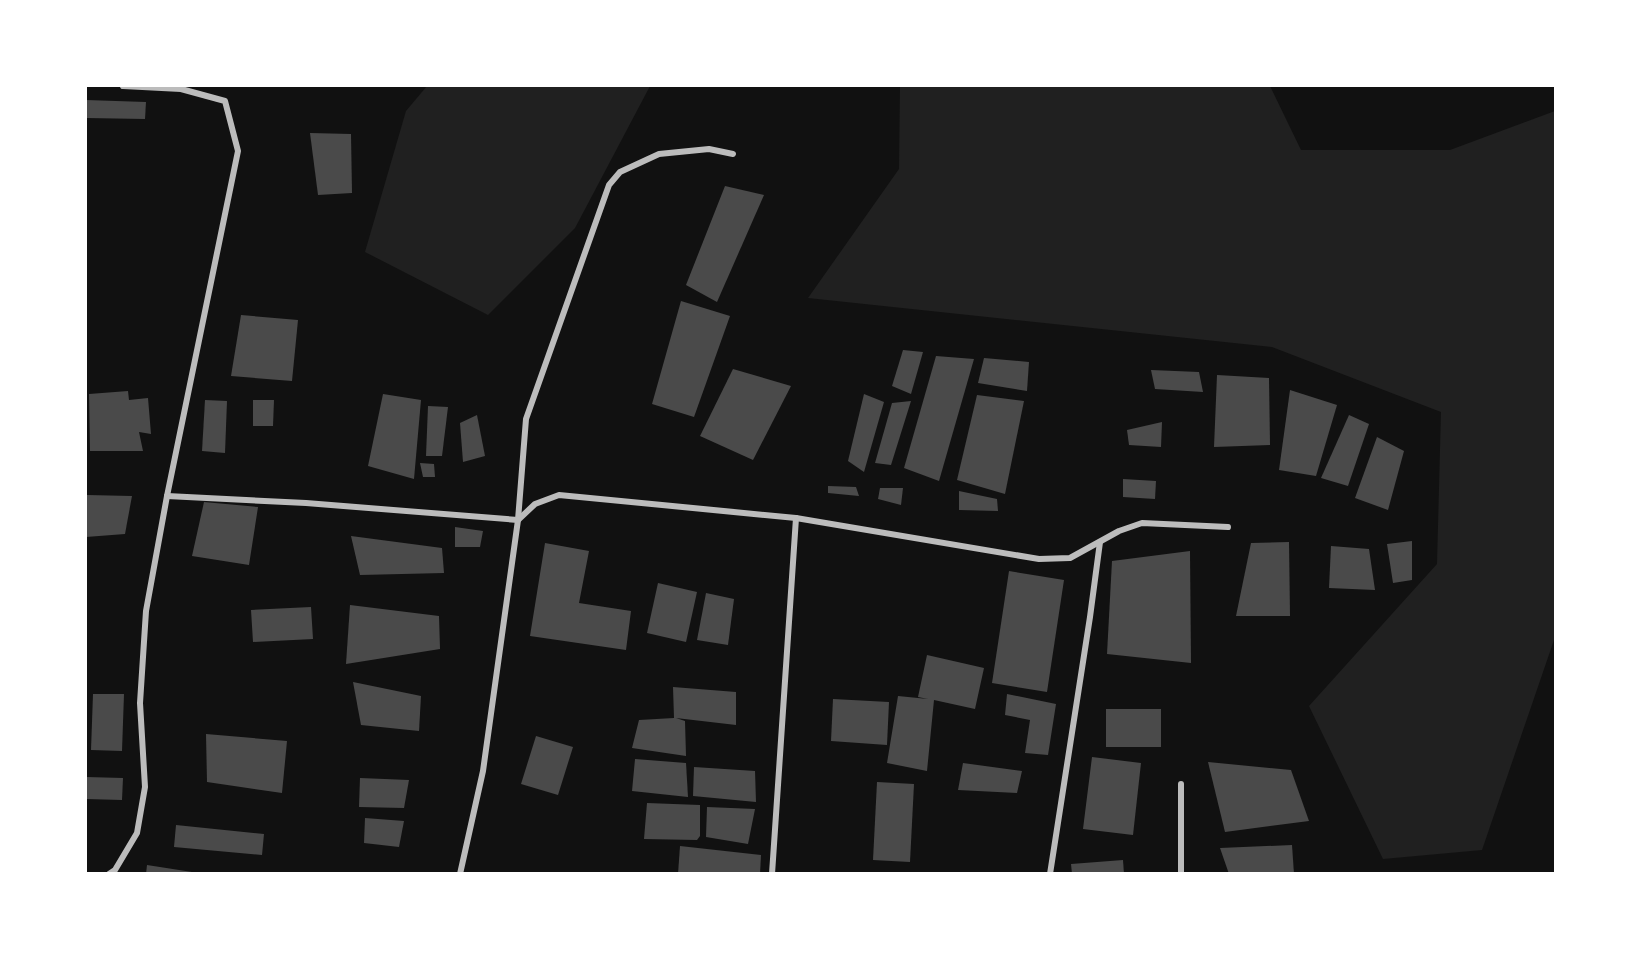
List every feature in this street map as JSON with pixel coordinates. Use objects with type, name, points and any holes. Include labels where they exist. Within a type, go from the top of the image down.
[{"type":"street","points":[[109,873],[115,870],[137,833],[145,787],[140,703],[146,611],[167,496],[238,151],[225,101],[181,89],[123,86]]},
{"type":"street","points":[[460,873],[483,771],[518,520],[526,419],[609,185],[620,172],[659,153],[709,149],[733,154]]},
{"type":"street","points":[[167,496],[306,503],[518,520],[535,504],[559,495],[796,518],[1039,559],[1070,558],[1119,531],[1142,524],[1228,527]]},
{"type":"street","points":[[772,873],[796,518]]},
{"type":"street","points":[[1050,873],[1100,542]]},
{"type":"street","points":[[1181,784],[1181,873]]},
{"type":"shaded area","points":[[427,86],[650,86],[575,228],[488,315],[365,252],[406,111]]},
{"type":"shaded area","points":[[900,86],[1270,86],[1301,150],[1450,150],[1555,111],[1555,637],[1482,850],[1383,859],[1309,706],[1437,564],[1441,412],[1272,347],[808,298],[899,169]]},
{"type":"building","points":[[86,100],[146,102],[145,119],[86,118]]},
{"type":"building","points":[[310,133],[351,134],[352,193],[318,195]]},
{"type":"building","points":[[725,186],[764,195],[717,302],[686,285]]},
{"type":"building","points":[[681,301],[730,316],[694,417],[652,404]]},
{"type":"building","points":[[241,315],[298,320],[292,381],[231,376]]},
{"type":"building","points":[[903,350],[923,352],[911,394],[892,386]]},
{"type":"building","points":[[936,356],[974,359],[939,481],[904,468]]},
{"type":"building","points":[[984,358],[1029,362],[1027,391],[978,383]]},
{"type":"building","points":[[733,369],[791,386],[753,460],[700,436]]},
{"type":"building","points":[[1151,370],[1199,372],[1203,392],[1155,389]]},
{"type":"building","points":[[1217,375],[1269,378],[1270,445],[1214,447]]},
{"type":"building","points":[[1290,390],[1337,405],[1316,476],[1279,470]]},
{"type":"building","points":[[128,391],[129,400],[148,398],[151,434],[139,432],[143,451],[90,451],[89,394]]},
{"type":"building","points":[[383,394],[421,400],[414,479],[368,466]]},
{"type":"building","points":[[864,394],[884,402],[864,472],[848,461]]},
{"type":"building","points":[[977,395],[1024,401],[1005,494],[957,480]]},
{"type":"building","points":[[205,400],[227,401],[225,453],[202,451]]},
{"type":"building","points":[[253,400],[274,400],[273,426],[253,426]]},
{"type":"building","points":[[911,401],[891,465],[875,463],[892,403]]},
{"type":"building","points":[[428,406],[448,407],[442,456],[426,456]]},
{"type":"building","points":[[477,415],[485,456],[463,462],[460,423]]},
{"type":"building","points":[[1349,415],[1369,424],[1348,486],[1321,478]]},
{"type":"building","points":[[1162,422],[1161,447],[1129,445],[1127,430]]},
{"type":"building","points":[[1377,437],[1404,451],[1388,510],[1355,498]]},
{"type":"building","points":[[420,463],[434,464],[435,477],[423,477]]},
{"type":"building","points":[[1123,479],[1156,481],[1155,499],[1123,497]]},
{"type":"building","points":[[828,486],[856,487],[859,496],[828,493]]},
{"type":"building","points":[[880,488],[903,488],[901,505],[878,499]]},
{"type":"building","points":[[959,491],[997,499],[998,511],[959,510]]},
{"type":"building","points":[[87,495],[132,496],[125,534],[86,537]]},
{"type":"building","points":[[204,502],[258,507],[249,565],[192,556]]},
{"type":"building","points":[[455,527],[483,531],[480,547],[455,547]]},
{"type":"building","points":[[351,536],[442,548],[444,573],[360,575]]},
{"type":"building","points":[[1412,541],[1412,580],[1393,583],[1387,544]]},
{"type":"building","points":[[1289,542],[1290,616],[1236,616],[1251,543]]},
{"type":"building","points":[[545,543],[589,551],[579,603],[631,611],[626,650],[530,636]]},
{"type":"building","points":[[1331,546],[1369,549],[1375,590],[1329,588]]},
{"type":"building","points":[[1190,551],[1191,663],[1107,654],[1112,561]]},
{"type":"building","points":[[1009,571],[1064,580],[1047,692],[992,683]]},
{"type":"building","points":[[658,583],[697,592],[686,642],[647,633]]},
{"type":"building","points":[[706,593],[734,599],[728,645],[697,640]]},
{"type":"building","points":[[350,605],[439,616],[440,649],[346,664]]},
{"type":"building","points":[[311,607],[313,639],[253,642],[251,610]]},
{"type":"building","points":[[927,655],[984,668],[975,709],[934,700],[927,771],[887,763],[898,696],[928,699],[918,697]]},
{"type":"building","points":[[353,682],[421,696],[419,731],[361,725]]},
{"type":"building","points":[[673,687],[736,692],[736,725],[676,718],[685,721],[686,756],[632,748],[639,720],[674,718]]},
{"type":"building","points":[[93,694],[124,694],[122,751],[91,750]]},
{"type":"building","points":[[1007,694],[1056,704],[1048,755],[1025,753],[1030,720],[1005,715]]},
{"type":"building","points":[[833,699],[889,702],[887,745],[831,741]]},
{"type":"building","points":[[1106,709],[1161,709],[1161,747],[1106,747]]},
{"type":"building","points":[[206,734],[287,741],[282,793],[207,782]]},
{"type":"building","points":[[536,736],[573,747],[558,795],[521,784]]},
{"type":"building","points":[[1092,757],[1141,763],[1133,835],[1083,829]]},
{"type":"building","points":[[635,759],[686,763],[688,797],[632,791]]},
{"type":"building","points":[[1208,762],[1291,770],[1309,821],[1225,832]]},
{"type":"building","points":[[963,763],[1022,771],[1017,793],[958,790]]},
{"type":"building","points":[[694,767],[755,771],[756,802],[693,796]]},
{"type":"building","points":[[86,777],[123,778],[122,800],[86,799]]},
{"type":"building","points":[[360,778],[409,780],[404,808],[359,807]]},
{"type":"building","points":[[877,782],[914,784],[910,862],[873,860]]},
{"type":"building","points":[[647,803],[700,805],[700,836],[697,840],[644,839]]},
{"type":"building","points":[[707,807],[755,809],[748,844],[706,837]]},
{"type":"building","points":[[365,818],[404,821],[399,847],[364,843]]},
{"type":"building","points":[[176,825],[264,834],[262,855],[174,847]]},
{"type":"building","points":[[1292,845],[1294,874],[1229,874],[1220,848]]},
{"type":"building","points":[[680,846],[761,855],[760,874],[678,874]]},
{"type":"building","points":[[1123,860],[1124,874],[1072,874],[1071,864]]},
{"type":"building","points":[[147,865],[192,872],[192,874],[146,874]]}]
